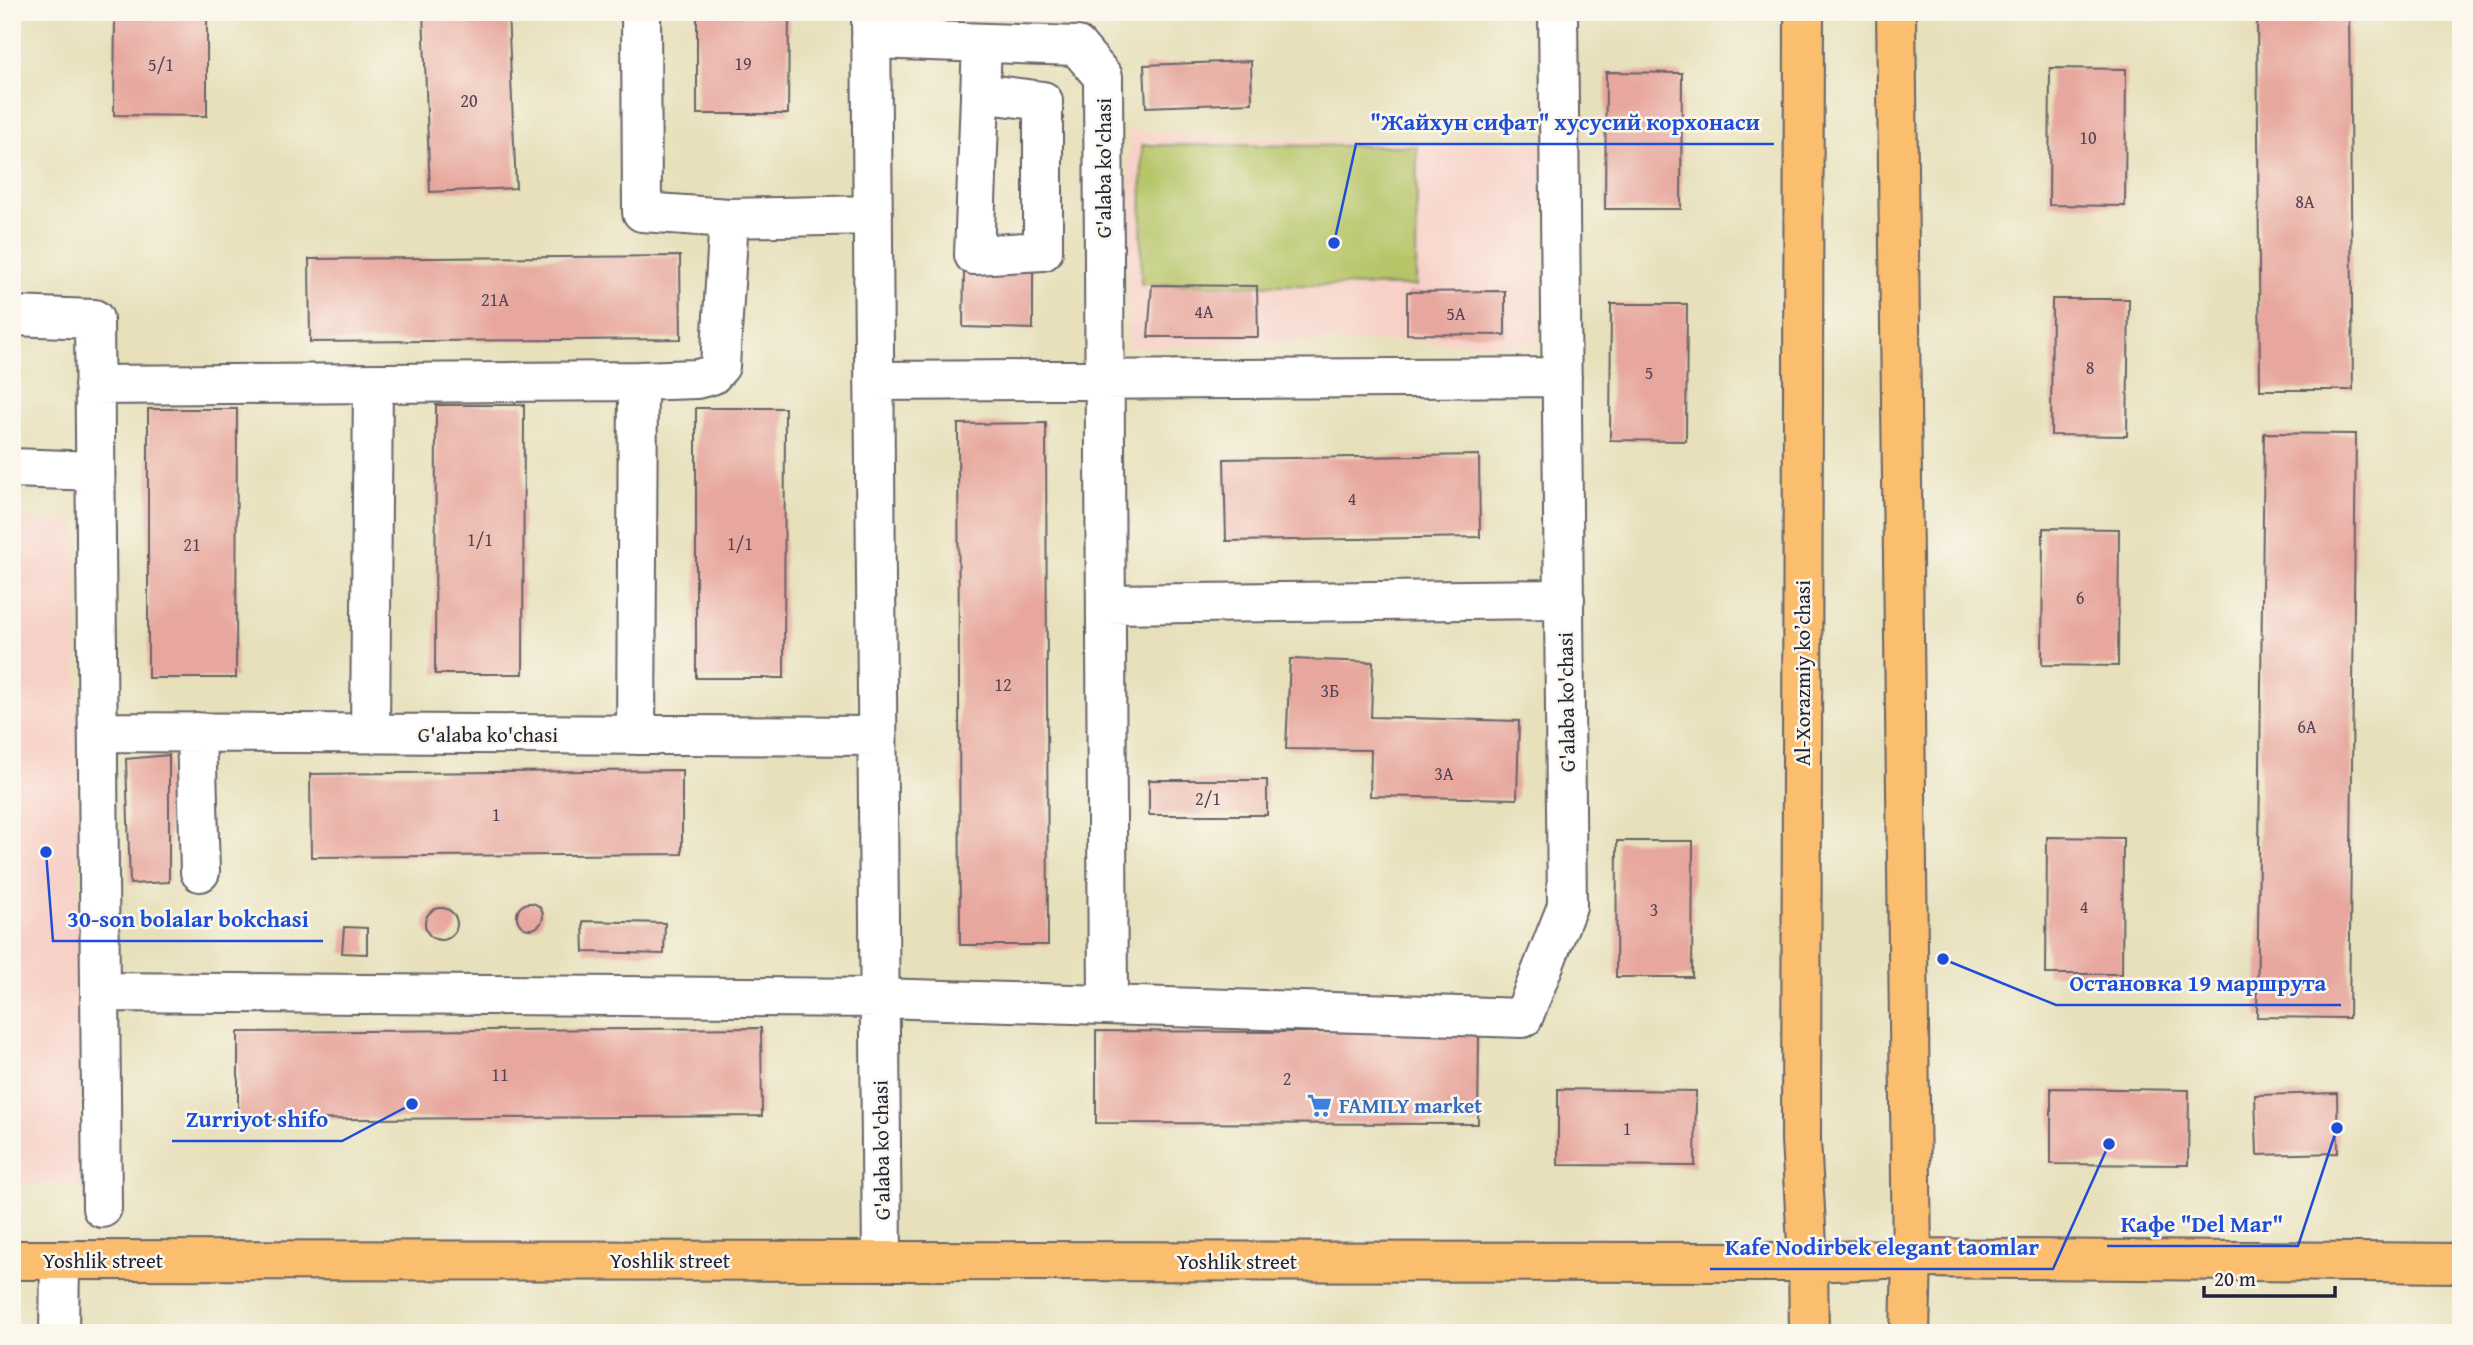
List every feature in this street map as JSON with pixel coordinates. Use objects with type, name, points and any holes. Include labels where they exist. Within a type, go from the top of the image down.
[{"type":"main road","name":"Al-Xorazmiy ko’chasi","points":[[1804,12],[1801,1140],[1809,1333]]},
{"type":"main road","points":[[1896,12],[1912,1258],[1910,1333]]},
{"type":"main road","name":"Yoshlik street","points":[[12,1260],[1808,1262],[1912,1258],[2461,1263]]},
{"type":"street","points":[[641,12],[642,212],[729,218],[873,215]]},
{"type":"street","name":"G'alaba ko'chasi","points":[[882,1260],[871,26],[982,43],[1077,46],[1103,77],[1108,1005],[1523,1018],[1567,906],[1558,12]]},
{"type":"street","points":[[980,93],[982,43]]},
{"type":"street","points":[[94,385],[638,382],[697,379],[712,375],[720,366],[729,218]]},
{"type":"street","points":[[12,316],[94,319],[102,1208]]},
{"type":"street","points":[[874,381],[1562,377]]},
{"type":"street","points":[[636,735],[638,382]]},
{"type":"street","points":[[370,733],[373,383]]},
{"type":"street","points":[[12,468],[95,471]]},
{"type":"street","points":[[1106,604],[1564,599]]},
{"type":"street","name":"G'alaba ko'chasi","points":[[98,732],[877,736]]},
{"type":"street","points":[[196,732],[200,872]]},
{"type":"street","points":[[100,992],[880,998],[1108,1005]]},
{"type":"street","points":[[59,1333],[60,1260]]},
{"type":"shaded area","points":[[1129,130],[1209,137],[1542,144],[1539,346],[1389,341],[1127,348]]},
{"type":"shaded area","points":[[12,520],[77,520],[80,1185],[12,1185]]},
{"type":"green space","points":[[1142,145],[1417,146],[1416,286],[1141,284]]},
{"type":"building","points":[[115,12],[207,12],[207,116],[114,115]]},
{"type":"building","points":[[423,12],[508,12],[516,188],[430,192]]},
{"type":"building","points":[[697,12],[789,12],[788,114],[697,114]]},
{"type":"building","points":[[2257,12],[2349,12],[2353,390],[2260,390]]},
{"type":"building","points":[[1251,61],[1252,103],[1146,107],[1144,65]]},
{"type":"building","points":[[2050,68],[2126,69],[2125,206],[2049,205]]},
{"type":"building","points":[[1606,72],[1682,73],[1681,209],[1605,209]]},
{"type":"building","points":[[680,256],[681,339],[310,342],[309,259]]},
{"type":"building","points":[[1033,265],[1033,329],[963,327],[964,271],[1002,272]]},
{"type":"building","points":[[1152,285],[1257,286],[1258,337],[1148,337]]},
{"type":"building","points":[[1505,291],[1505,335],[1407,334],[1407,292]]},
{"type":"building","points":[[2052,299],[2129,299],[2127,436],[2051,435]]},
{"type":"building","points":[[1611,304],[1687,304],[1686,441],[1610,440]]},
{"type":"building","points":[[436,405],[524,405],[523,674],[435,674]]},
{"type":"building","points":[[696,408],[785,408],[784,678],[696,678]]},
{"type":"building","points":[[148,409],[237,409],[236,678],[148,678]]},
{"type":"building","points":[[1046,423],[1048,945],[960,945],[958,424]]},
{"type":"building","points":[[2264,433],[2356,434],[2349,1018],[2257,1017]]},
{"type":"building","points":[[1479,455],[1480,537],[1226,541],[1224,459]]},
{"type":"building","points":[[2043,528],[2119,529],[2118,666],[2042,665]]},
{"type":"building","points":[[1290,659],[1373,662],[1371,717],[1519,721],[1517,799],[1370,796],[1371,750],[1286,749]]},
{"type":"building","points":[[169,755],[169,882],[130,884],[126,759]]},
{"type":"building","points":[[682,770],[682,854],[311,857],[310,774]]},
{"type":"building","points":[[1149,780],[1267,780],[1267,815],[1149,815]]},
{"type":"building","points":[[2047,837],[2123,838],[2122,974],[2046,974]]},
{"type":"building","points":[[1617,841],[1693,841],[1692,977],[1616,977]]},
{"type":"building","points":[[530,903],[540,906],[543,916],[540,926],[530,929],[520,926],[517,916],[520,906]]},
{"type":"building","points":[[441,908],[453,912],[457,924],[453,936],[441,940],[429,936],[425,924],[429,912]]},
{"type":"building","points":[[583,921],[665,923],[664,954],[584,952]]},
{"type":"building","points":[[344,927],[367,928],[367,954],[342,953]]},
{"type":"building","points":[[761,1028],[762,1116],[238,1120],[238,1032]]},
{"type":"building","points":[[1096,1031],[1479,1033],[1478,1124],[1096,1123]]},
{"type":"building","points":[[2051,1088],[2189,1090],[2188,1165],[2051,1164]]},
{"type":"building","points":[[1558,1089],[1696,1091],[1695,1166],[1558,1165]]},
{"type":"building","points":[[2337,1093],[2338,1153],[2257,1155],[2255,1095]]},
{"type":"place","name":"\"Жайхун сифат\" хусусий корхонаси","points":[[1334,243]]},
{"type":"place","name":"30-son bolalar bokchasi","points":[[46,852]]},
{"type":"place","name":"Остановка 19 маршрута","points":[[1943,959]]},
{"type":"place","name":"Zurriyot shifo","points":[[412,1104]]},
{"type":"place","name":"FAMILY market","points":[[1319,1105]]},
{"type":"place","name":"Кафе \"Del Mar\"","points":[[2337,1128]]},
{"type":"place","name":"Kafe Nodirbek elegant taomlar","points":[[2109,1144]]}]
